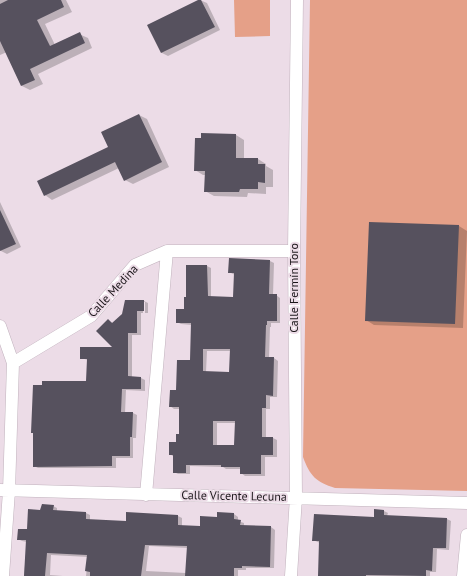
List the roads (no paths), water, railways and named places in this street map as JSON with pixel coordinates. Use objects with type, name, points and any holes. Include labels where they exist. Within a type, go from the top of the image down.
[{"type":"street","name":"Calle Fermín Toro","points":[[291,576],[296,497],[294,251],[298,0]]},
{"type":"street","name":"Calle Medina","points":[[13,363],[91,316],[135,264],[167,251],[294,251]]},
{"type":"street","points":[[146,495],[167,251]]},
{"type":"street","points":[[0,326],[13,363],[4,490],[3,576]]},
{"type":"street","name":"Calle Vicente Lecuna","points":[[4,490],[467,503]]},
{"type":"street","points":[[463,576],[467,535]]}]
